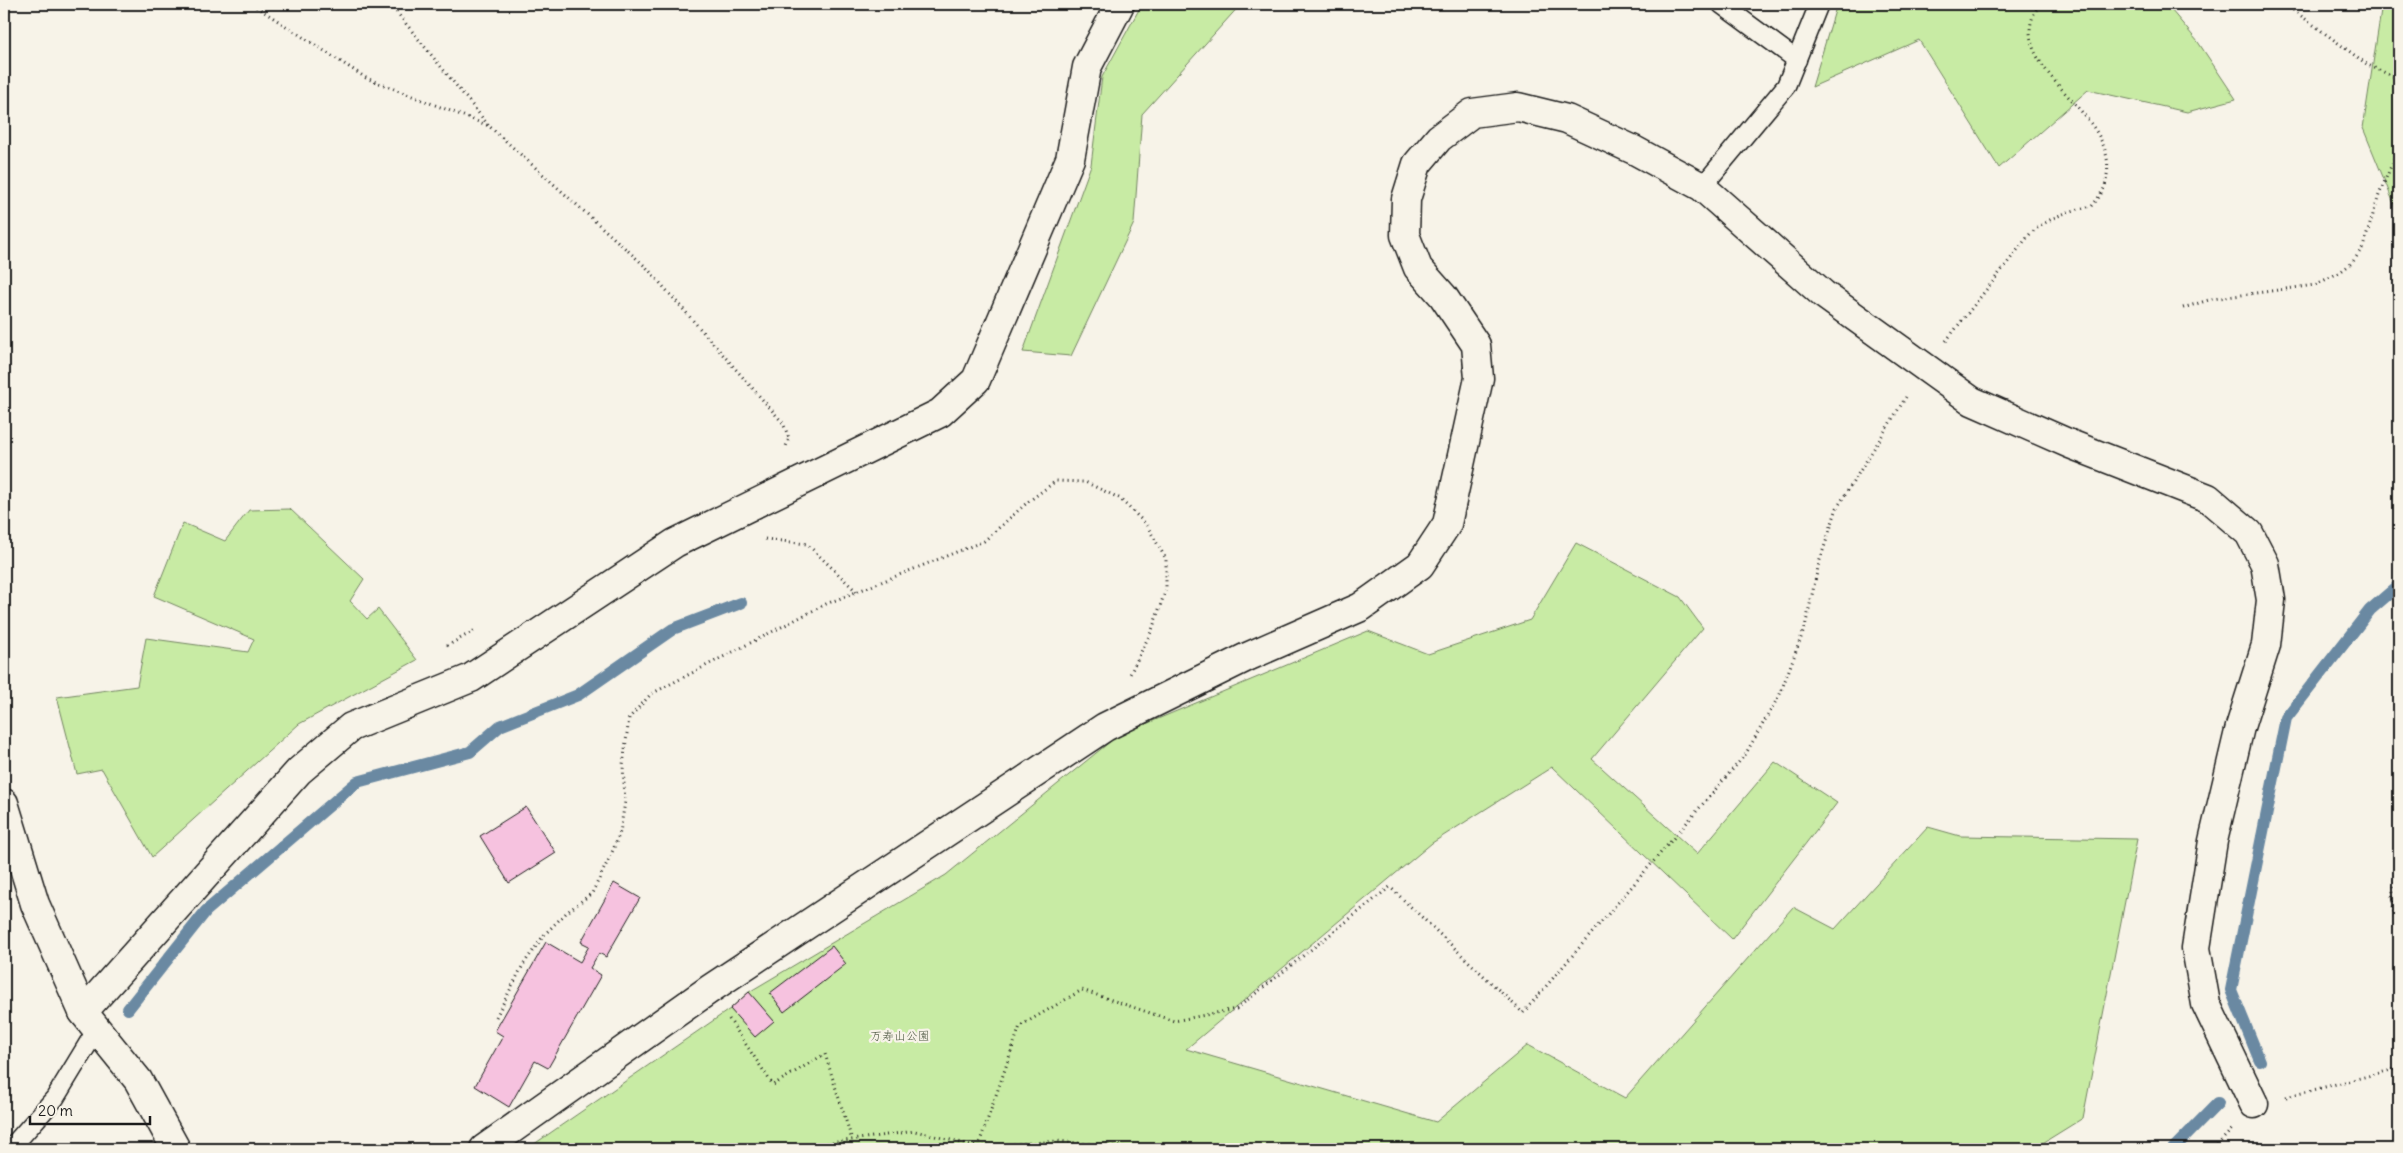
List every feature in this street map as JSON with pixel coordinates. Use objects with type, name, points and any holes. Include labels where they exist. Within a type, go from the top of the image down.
[{"type":"street","points":[[90,1020],[300,771],[351,727],[471,678],[675,543],[940,413],[976,380],[1070,159],[1087,67],[1120,4]]},
{"type":"street","points":[[484,1149],[710,989],[1105,727],[1247,657],[1361,607],[1420,565],[1446,524],[1479,378],[1476,345],[1443,296],[1418,268],[1406,235],[1406,199],[1417,164],[1439,138],[1472,113],[1518,107],[1567,120],[1634,150],[1702,188],[1823,294],[1972,401],[2070,444],[2208,498],[2249,533],[2266,564],[2271,600],[2266,645],[2240,727],[2213,841],[2196,948],[2206,1004],[2254,1104]]},
{"type":"street","points":[[4,802],[35,904],[90,1020],[138,1080],[176,1149]]},
{"type":"lane","points":[[1721,4],[1797,60]]},
{"type":"lane","points":[[1702,188],[1786,86],[1819,4]]},
{"type":"lane","points":[[10,1149],[55,1098],[90,1020]]},
{"type":"path","points":[[252,4],[366,78],[489,126]]},
{"type":"path","points":[[390,4],[489,126],[646,267],[783,423],[789,438],[785,451]]},
{"type":"path","points":[[978,1147],[1020,1026],[1082,990],[1174,1021],[1236,1009],[1390,887],[1523,1013],[1745,755],[1780,694],[1804,627],[1819,563],[1837,508],[1925,367],[2030,234],[2044,222],[2066,212],[2092,206],[2104,189],[2109,163],[2101,136],[2040,64],[2029,40],[2032,14],[2040,4]]},
{"type":"path","points":[[2285,4],[2368,65],[2399,79]]},
{"type":"path","points":[[2183,308],[2212,299],[2315,285],[2340,272],[2352,262],[2363,247],[2379,195],[2399,147]]},
{"type":"path","points":[[496,1017],[523,965],[544,935],[566,912],[592,893],[620,832],[625,802],[623,766],[629,718],[651,694],[826,604],[984,541],[1056,481],[1085,482],[1119,498],[1146,524],[1166,559],[1166,590],[1152,630],[1105,727]]},
{"type":"path","points":[[757,539],[807,544],[857,592]]},
{"type":"path","points":[[2399,867],[2392,896],[2399,954]]},
{"type":"path","points":[[710,989],[773,1085],[825,1054],[852,1140]]},
{"type":"path","points":[[2254,1104],[2399,1068]]},
{"type":"path","points":[[787,1149],[915,1131],[978,1147],[1057,1141],[1142,1149]]},
{"type":"green space","points":[[1142,4],[1241,4],[1142,114],[1134,223],[1071,356],[1023,352],[1091,165],[1102,77]]},
{"type":"green space","points":[[1837,4],[2166,4],[2198,42],[2236,99],[2187,112],[2088,90],[1999,168],[1919,40],[1812,87]]},
{"type":"green space","points":[[2388,4],[2399,4],[2399,216],[2363,128],[2381,11]]},
{"type":"green space","points":[[290,509],[364,579],[350,601],[367,619],[378,609],[417,660],[299,724],[152,857],[102,769],[77,774],[57,697],[137,686],[146,638],[248,652],[254,639],[154,596],[183,523],[225,541],[249,510]]},
{"type":"green space","name":"万寿山公園","points":[[1576,543],[1680,597],[1703,628],[1592,759],[1697,854],[1775,762],[1837,803],[1732,939],[1552,767],[1432,843],[1186,1049],[1436,1122],[1528,1045],[1625,1098],[1793,907],[1835,929],[1928,827],[1960,836],[2137,839],[2083,1118],[2033,1149],[527,1149],[730,1009],[749,992],[946,875],[1117,736],[1368,631],[1428,654],[1530,620]]},
{"type":"building","points":[[526,807],[556,853],[509,883],[480,836]]},
{"type":"building","points":[[614,883],[640,898],[606,957],[599,953],[590,968],[601,975],[548,1068],[535,1061],[509,1107],[475,1086],[503,1036],[495,1031],[546,942],[580,962],[589,946],[581,942]]},
{"type":"building","points":[[832,946],[846,964],[784,1012],[770,993]]},
{"type":"building","points":[[749,992],[774,1021],[755,1037],[730,1009]]},
{"type":"waterway","points":[[2260,1061],[2231,990],[2286,718],[2370,610],[2399,585]]},
{"type":"waterway","points":[[128,1009],[206,911],[357,782],[470,752],[500,726],[578,695],[673,629],[741,603]]},
{"type":"waterway","points":[[2173,1149],[2218,1103]]}]
